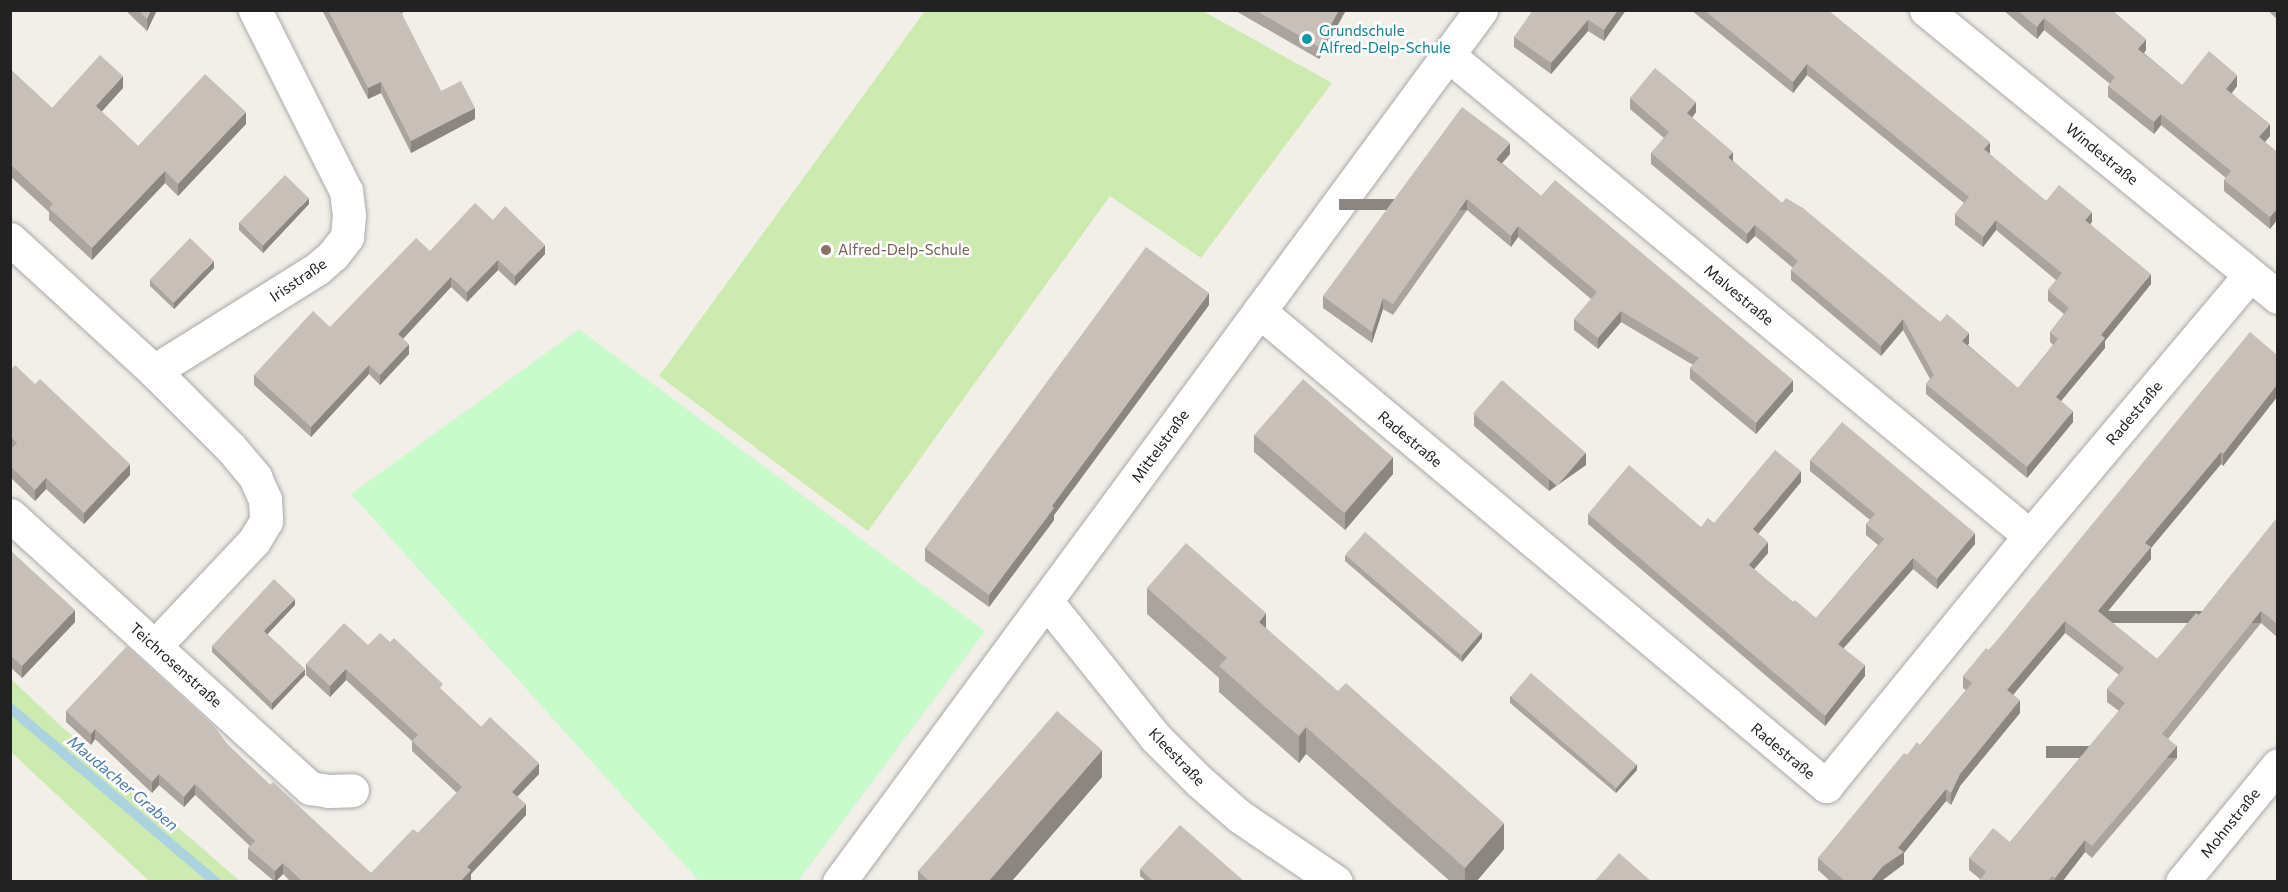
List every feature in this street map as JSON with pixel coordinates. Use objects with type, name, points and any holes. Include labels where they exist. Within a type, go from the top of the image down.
[{"type":"street","name":"Irisstraße","points":[[154,371],[318,268],[333,255],[347,237],[349,215],[346,191],[255,10]]},
{"type":"street","name":"Mittelstraße","points":[[839,882],[1481,10]]},
{"type":"street","name":"Windestraße","points":[[1926,10],[2277,297]]},
{"type":"street","name":"Malvestraße","points":[[1448,55],[2030,536]]},
{"type":"street","points":[[10,238],[154,371],[231,448],[255,477],[265,498],[266,521],[254,541],[224,575],[154,645]]},
{"type":"street","name":"Radestraße","points":[[1259,311],[1826,786],[2030,536],[2250,275]]},
{"type":"street","name":"Teichrosenstraße","points":[[10,515],[310,788],[329,791],[352,790]]},
{"type":"street","name":"Kleestraße","points":[[1047,602],[1155,737],[1199,781],[1239,816],[1336,882]]},
{"type":"street","name":"Mohnstraße","points":[[2182,882],[2277,765]]},
{"type":"green space","name":"Alfred-Delp-Schule","points":[[925,11],[1203,11],[1332,83],[1201,258],[1110,196],[868,531],[659,376]]},
{"type":"green space","points":[[579,329],[985,631],[798,881],[699,881],[351,494]]},
{"type":"green space","points":[[10,678],[61,726],[240,881],[149,881],[11,752]]},
{"type":"building","points":[[138,10],[151,10],[147,19]]},
{"type":"building","points":[[328,10],[400,10],[441,91],[461,81],[475,108],[411,141],[381,82],[368,88]]},
{"type":"building","points":[[1255,10],[1339,10],[1319,47]]},
{"type":"building","points":[[1533,10],[1618,10],[1604,30],[1588,20],[1551,63],[1514,37]]},
{"type":"building","points":[[1704,10],[1828,10],[1990,142],[1984,149],[2046,201],[2059,185],[2092,212],[2085,220],[2151,274],[2101,335],[2105,338],[2056,397],[2073,411],[2027,467],[1926,384],[1934,375],[1903,319],[1881,346],[1791,270],[1798,261],[1755,225],[1747,234],[1651,153],[1669,132],[1630,98],[1655,68],[1696,102],[1687,113],[1733,152],[1728,157],[1782,203],[1786,198],[1803,208],[1940,322],[1947,314],[1969,333],[1962,341],[2018,388],[2058,339],[2050,332],[2069,308],[2048,290],[2062,273],[1996,220],[1983,237],[1955,214],[1969,197],[1807,64],[1793,82]]},
{"type":"building","points":[[2017,10],[2112,10],[2146,39],[2138,49],[2182,85],[2209,51],[2237,75],[2226,89],[2270,124],[2259,137],[2277,152],[2277,209],[2270,217],[2224,180],[2231,171],[2161,114],[2154,122],[2108,86],[2115,77],[2044,18],[2037,27]]},
{"type":"building","points":[[100,55],[123,76],[96,106],[138,146],[205,74],[246,112],[178,184],[165,171],[92,248],[49,208],[53,204],[10,164],[10,69],[52,108]]},
{"type":"building","points":[[1462,107],[1510,143],[1496,159],[1541,196],[1555,180],[1793,380],[1756,423],[1690,368],[1699,358],[1621,311],[1598,338],[1574,319],[1597,292],[1518,226],[1511,236],[1467,199],[1393,304],[1383,298],[1372,332],[1323,296]]},
{"type":"building","points":[[285,175],[309,198],[263,245],[239,222]]},
{"type":"building","points":[[475,203],[493,220],[505,206],[545,245],[515,276],[498,260],[467,292],[451,277],[398,334],[409,344],[380,375],[369,365],[311,427],[254,375],[313,311],[330,327],[416,238],[430,251]]},
{"type":"building","points":[[190,238],[214,261],[173,303],[150,280]]},
{"type":"building","points":[[1146,247],[1209,293],[989,595],[925,548]]},
{"type":"building","points":[[2250,332],[2277,355],[2277,385],[2223,454],[2221,452],[2145,543],[2151,547],[2098,611],[2157,659],[2196,613],[2199,615],[2277,518],[2277,624],[2261,611],[2162,734],[2177,746],[2092,846],[2085,840],[2055,878],[2052,876],[2047,882],[1978,882],[1986,872],[1969,858],[1993,828],[2010,842],[2125,703],[2107,689],[2124,668],[2065,621],[2007,690],[2020,700],[1960,774],[1951,793],[1946,789],[1898,848],[1904,852],[1882,867],[1870,882],[1846,882],[1818,858],[1904,753],[1907,755],[1917,742],[1920,745],[1972,683],[1963,676],[1986,648],[1989,650]]},
{"type":"building","points":[[15,365],[35,384],[40,379],[130,464],[84,513],[46,478],[35,490],[10,466],[10,450],[17,443],[10,436],[10,370]]},
{"type":"building","points":[[1303,379],[1393,457],[1344,513],[1254,435]]},
{"type":"building","points":[[1502,380],[1586,453],[1557,486],[1473,413]]},
{"type":"building","points":[[1842,422],[1975,533],[1937,579],[1913,558],[1838,644],[1865,665],[1825,716],[1588,514],[1629,465],[1701,527],[1708,518],[1714,523],[1775,450],[1801,471],[1753,529],[1768,542],[1749,565],[1816,618],[1884,539],[1866,524],[1875,514],[1810,460]]},
{"type":"building","points":[[1365,532],[1481,633],[1462,656],[1345,555]]},
{"type":"building","points":[[1186,543],[1266,613],[1259,622],[1338,691],[1346,683],[1504,823],[1465,868],[1306,727],[1299,736],[1272,713],[1219,666],[1227,658],[1147,588]]},
{"type":"building","points":[[10,550],[75,610],[22,666],[10,655]]},
{"type":"building","points":[[274,579],[295,599],[264,631],[305,669],[272,703],[212,646]]},
{"type":"building","points":[[344,623],[368,645],[380,633],[390,642],[394,638],[443,684],[440,688],[481,727],[490,717],[539,763],[512,792],[526,804],[467,867],[471,870],[460,882],[303,882],[283,863],[275,871],[248,848],[255,841],[195,784],[184,797],[159,774],[152,782],[95,729],[91,734],[66,711],[127,646],[215,727],[228,745],[270,785],[273,782],[371,873],[413,829],[418,833],[462,787],[412,741],[418,735],[346,669],[330,686],[306,664]]},
{"type":"building","points":[[1531,673],[1637,765],[1616,788],[1511,696]]},
{"type":"building","points":[[1057,711],[1102,750],[988,882],[930,882],[918,871]]},
{"type":"building","points":[[1180,825],[1245,882],[1154,882],[1140,869]]},
{"type":"building","points":[[1619,853],[1652,882],[1594,882]]},
{"type":"waterway","name":"Maudacher Graben","points":[[10,708],[216,882]]},
{"type":"place","name":"Grundschule Alfred-Delp-Schule","points":[[1307,39]]},
{"type":"place","name":"Alfred-Delp-Schule","points":[[826,250]]}]
